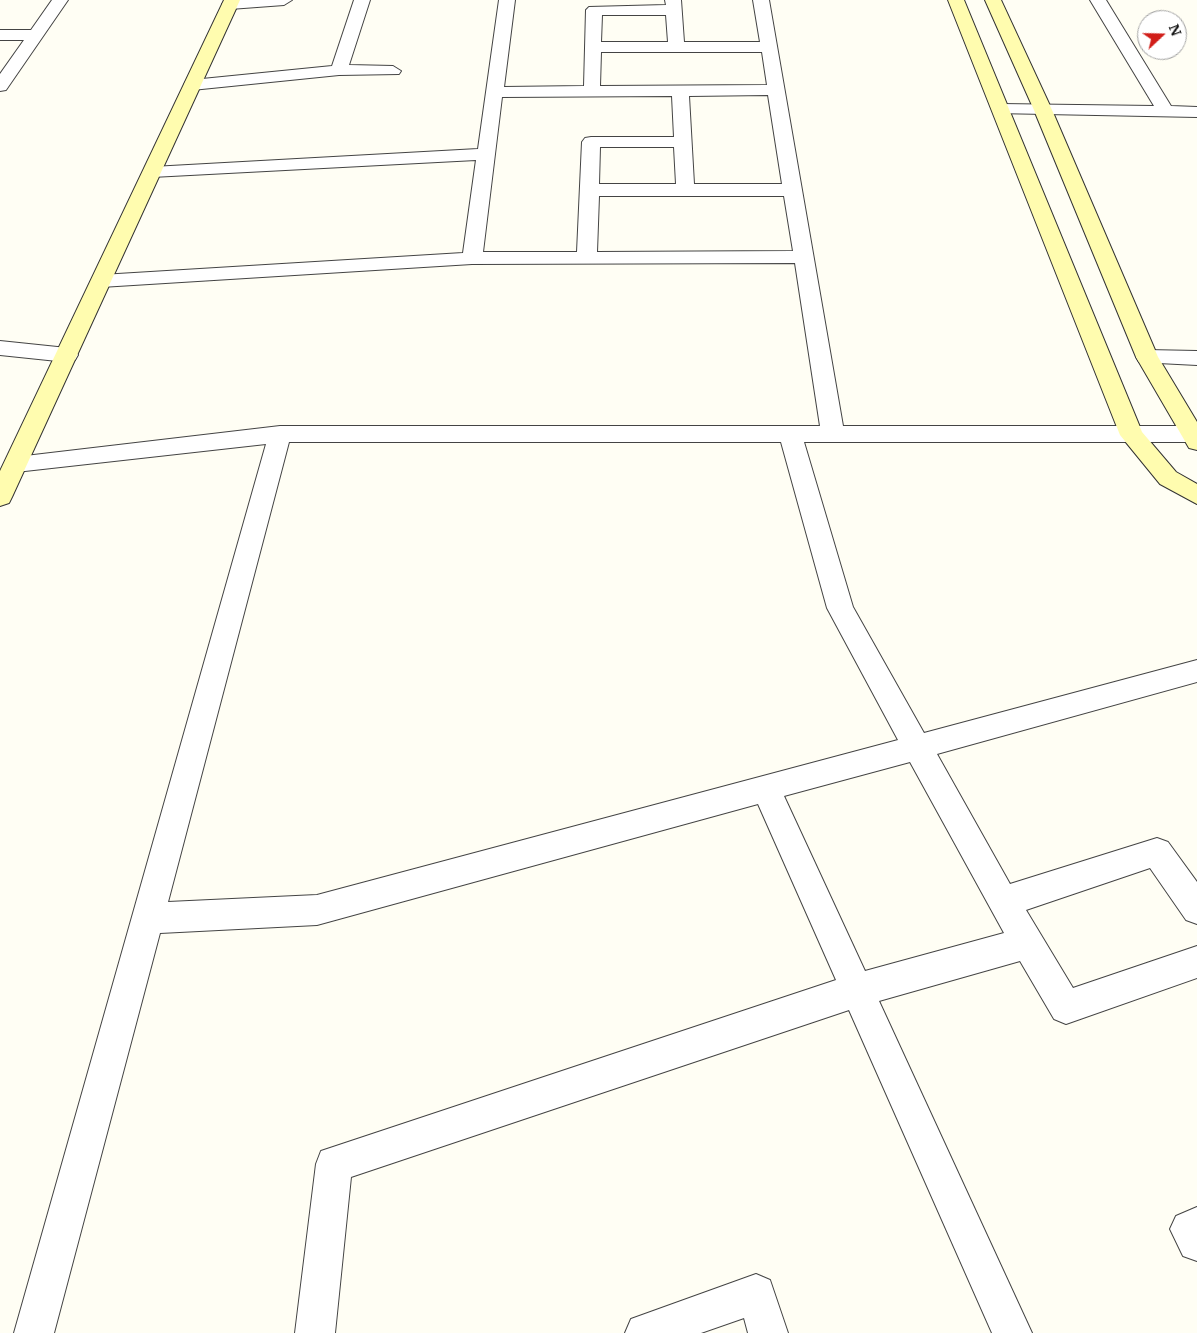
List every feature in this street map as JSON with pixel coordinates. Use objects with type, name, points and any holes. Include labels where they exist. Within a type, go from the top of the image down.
[{"type":"street","points":[[0,86],[60,0]]},
{"type":"street","points":[[0,497],[231,2],[284,0]]},
{"type":"street","points":[[339,70],[362,0]]},
{"type":"street","points":[[472,258],[507,0]]},
{"type":"street","points":[[761,0],[833,434]]},
{"type":"street","points":[[956,0],[1132,434],[1168,478],[1197,494]]},
{"type":"street","points":[[993,0],[1044,110],[1147,357],[1194,438]]},
{"type":"street","points":[[1098,0],[1166,112]]},
{"type":"street","points":[[592,91],[594,10],[673,5],[676,47]]},
{"type":"street","points":[[0,35],[35,36]]},
{"type":"street","points":[[593,47],[769,47]]},
{"type":"street","points":[[192,85],[339,70],[393,71]]},
{"type":"street","points":[[680,90],[685,190]]},
{"type":"street","points":[[495,92],[776,90]]},
{"type":"street","points":[[1000,109],[1197,112]]},
{"type":"street","points":[[588,258],[590,142],[683,142]]},
{"type":"street","points":[[152,172],[486,154]]},
{"type":"street","points":[[589,190],[793,190]]},
{"type":"street","points":[[101,281],[472,258],[804,257]]},
{"type":"street","points":[[0,348],[66,355]]},
{"type":"street","points":[[1147,357],[1197,358]]},
{"type":"street","points":[[16,464],[280,434],[1132,434],[1194,438]]},
{"type":"street","points":[[34,1333],[280,434]]},
{"type":"street","points":[[790,434],[840,608],[1003,902],[1066,1007],[1197,962]]},
{"type":"street","points":[[147,918],[317,910],[1197,671]]},
{"type":"street","points":[[766,789],[1012,1333]]},
{"type":"street","points":[[1003,902],[1157,852],[1192,894]]},
{"type":"street","points":[[315,1333],[334,1164],[857,990],[1027,943]]},
{"type":"street","points":[[1197,1226],[1189,1229],[1197,1242]]},
{"type":"street","points":[[645,1333],[756,1294],[768,1333]]}]
